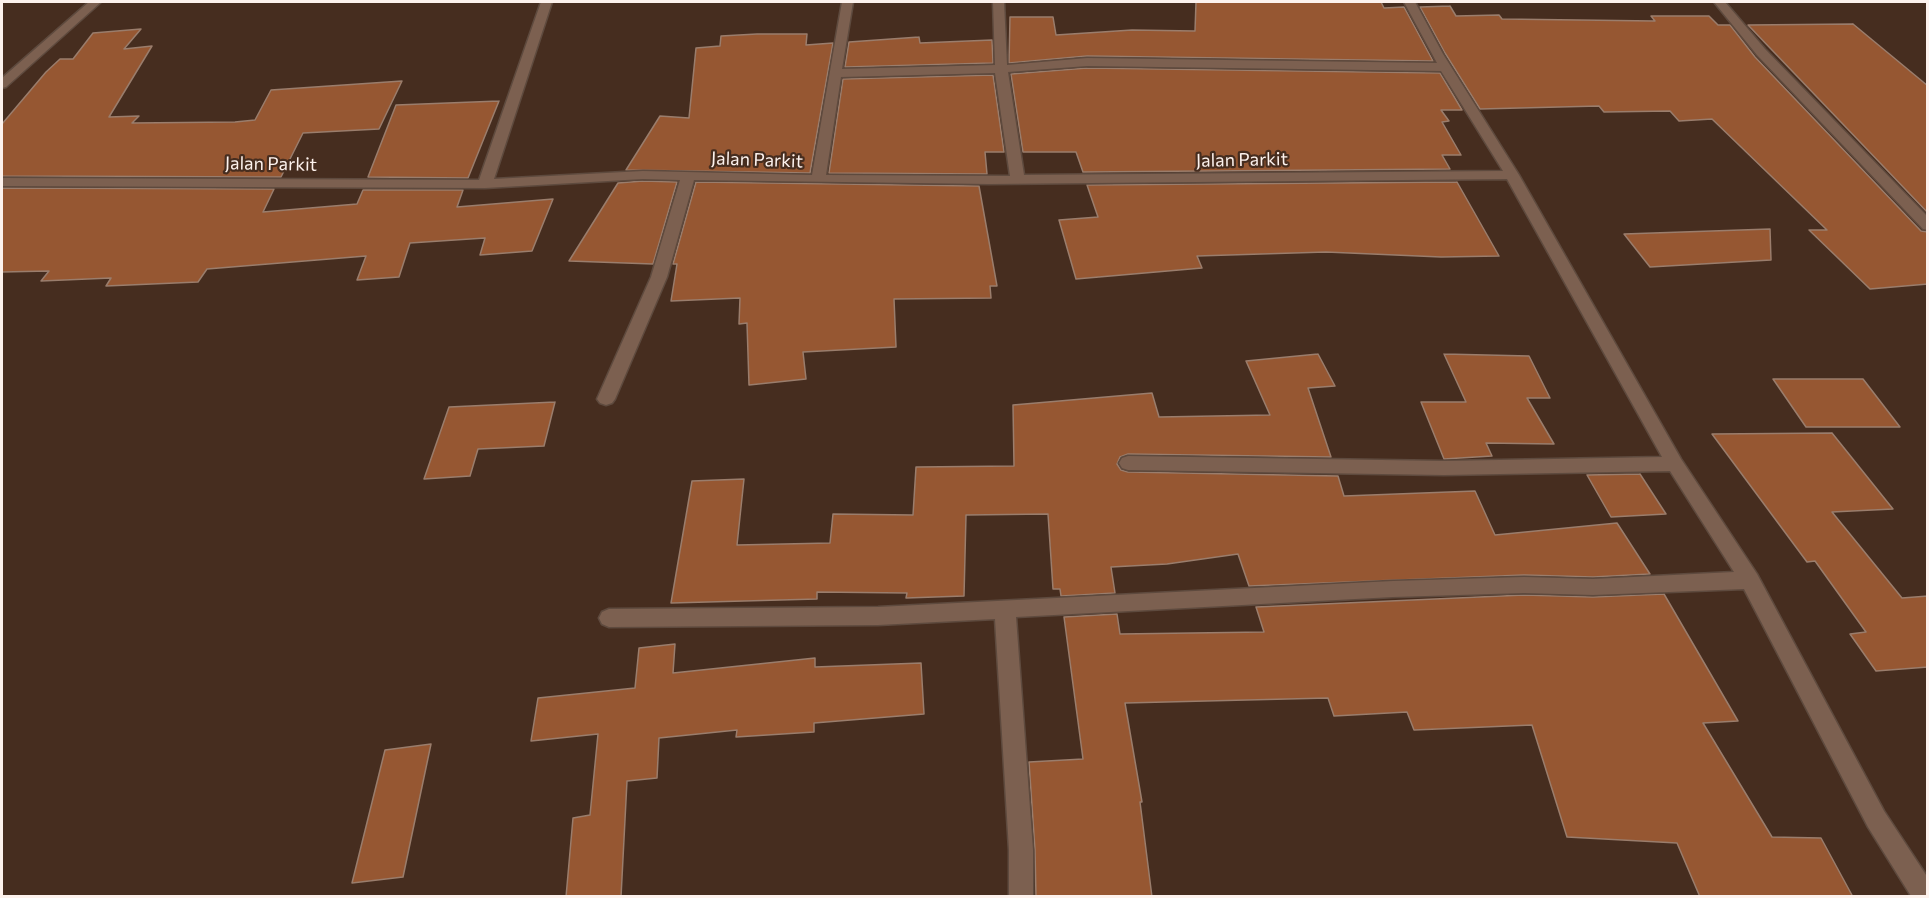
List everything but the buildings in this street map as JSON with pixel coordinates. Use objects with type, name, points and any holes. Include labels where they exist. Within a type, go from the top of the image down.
[{"type":"street","points":[[2,84],[95,2]]},
{"type":"street","points":[[485,184],[546,2]]},
{"type":"street","points":[[818,180],[847,2]]},
{"type":"street","points":[[998,2],[1000,69],[1018,179]]},
{"type":"street","points":[[1410,2],[1437,54],[1512,175],[1675,464],[1750,579],[1876,819],[1925,897]]},
{"type":"street","points":[[1719,2],[1761,52],[1928,226]]},
{"type":"street","points":[[835,73],[1000,69],[1087,63],[1446,67]]},
{"type":"street","name":"Jalan Parkit","points":[[2,182],[485,184],[643,175],[818,180],[1512,175]]},
{"type":"street","points":[[606,399],[659,277],[688,176]]},
{"type":"street","points":[[1128,463],[1444,468],[1675,464]]},
{"type":"street","points":[[609,618],[878,616],[1393,589],[1524,585],[1593,587],[1750,579]]},
{"type":"street","points":[[1005,611],[1021,850],[1021,897]]}]
